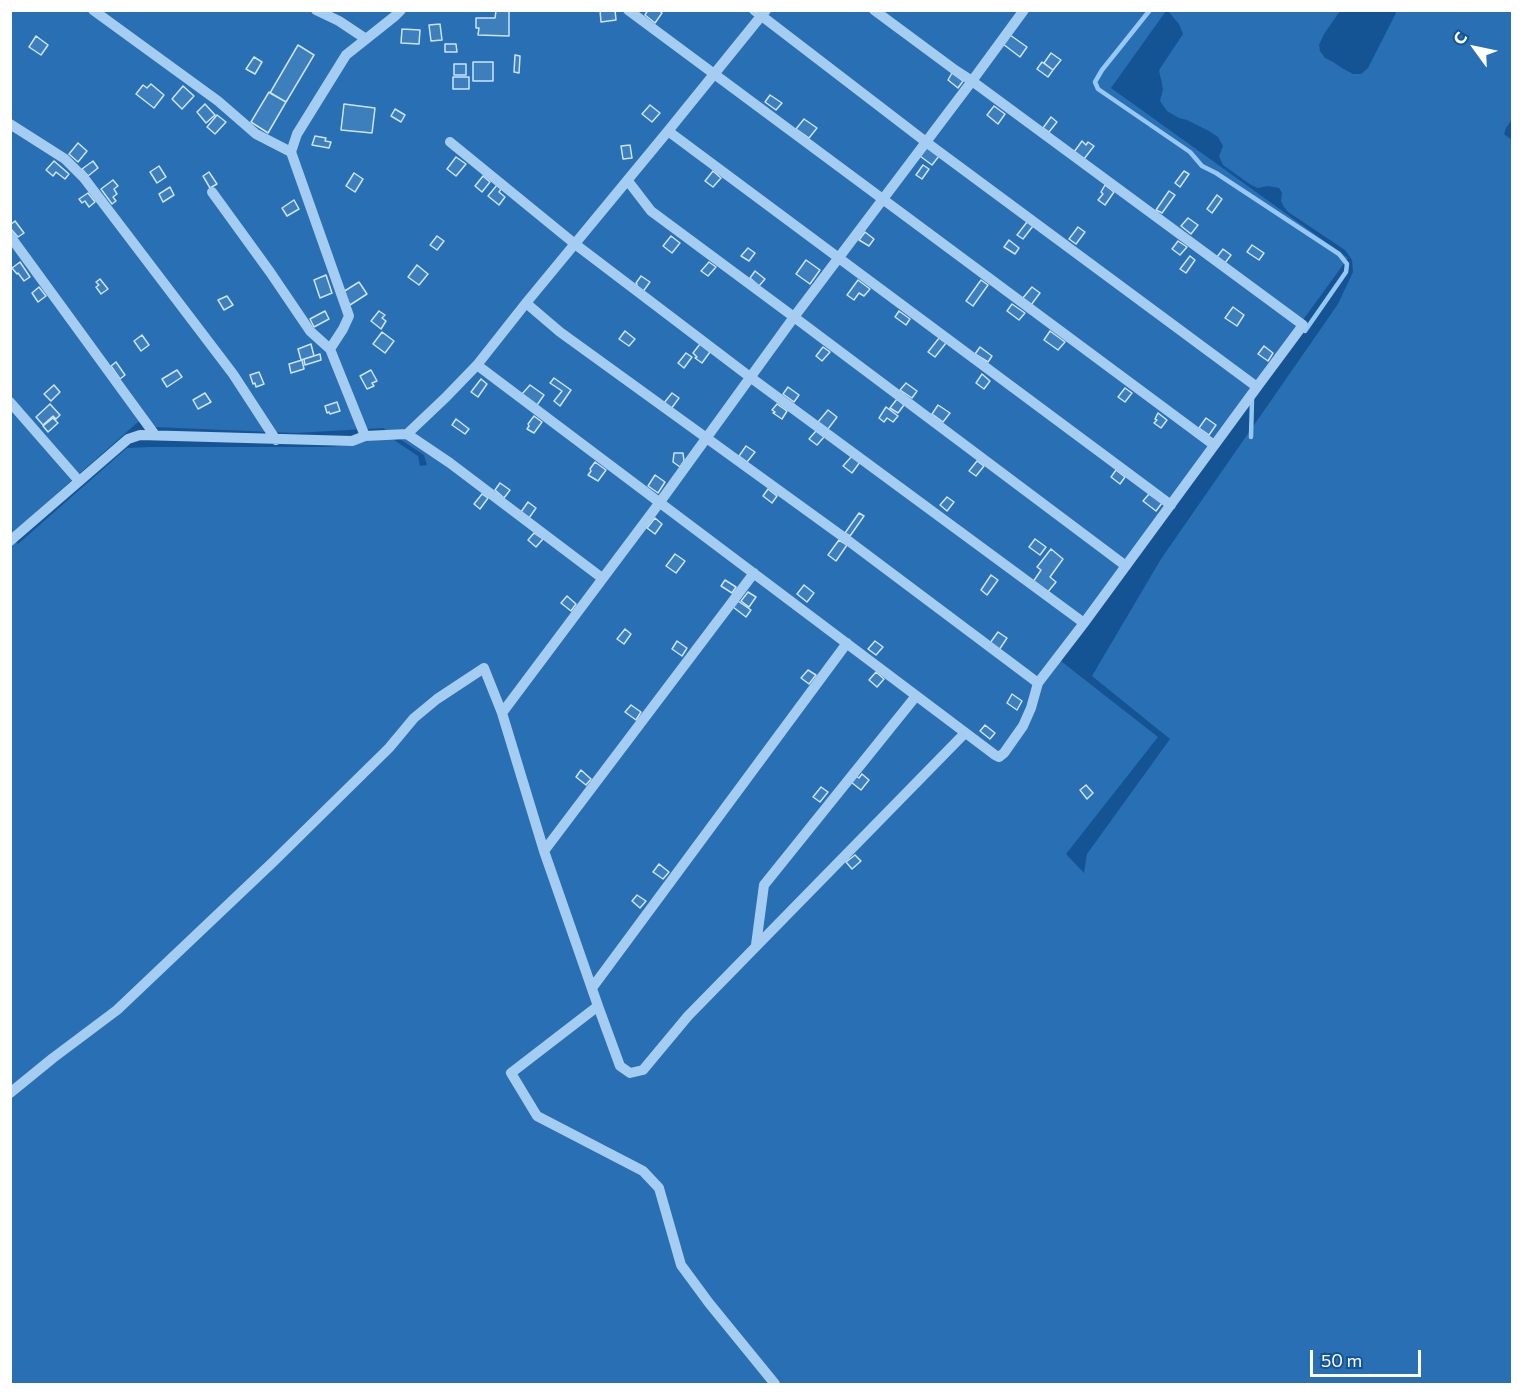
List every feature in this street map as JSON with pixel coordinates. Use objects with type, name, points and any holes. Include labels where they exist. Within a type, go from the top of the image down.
[{"type":"street","points":[[93,10],[218,101],[256,134],[291,152]]},
{"type":"street","points":[[316,10],[339,21],[366,39]]},
{"type":"street","points":[[330,349],[344,329],[349,316],[291,152],[297,134],[346,55],[401,10]]},
{"type":"street","points":[[628,10],[1214,445]]},
{"type":"street","points":[[477,365],[965,733],[999,757],[1004,753],[1023,726],[1038,683],[1303,325],[874,10]]},
{"type":"street","points":[[502,713],[1024,10]]},
{"type":"street","points":[[407,434],[477,365],[714,74],[760,12],[926,142],[1257,387]]},
{"type":"street","points":[[10,124],[65,159],[84,178],[233,374],[276,440]]},
{"type":"street","points":[[668,131],[1171,505]]},
{"type":"street","points":[[450,142],[574,244],[1084,623]]},
{"type":"street","points":[[628,181],[651,211],[1126,566]]},
{"type":"street","points":[[212,192],[310,331],[330,349],[364,435]]},
{"type":"street","points":[[10,236],[155,435]]},
{"type":"street","points":[[526,303],[560,332],[842,536],[1038,683]]},
{"type":"street","points":[[10,402],[78,481]]},
{"type":"street","points":[[10,541],[128,439],[140,435],[352,441],[364,435],[407,434],[450,463],[602,578]]},
{"type":"street","points":[[544,850],[754,573]]},
{"type":"street","points":[[591,988],[847,643]]},
{"type":"street","points":[[10,1093],[117,1010],[389,748],[414,718],[437,699],[484,668],[502,713],[544,850],[591,988],[620,1066],[630,1073],[643,1070],[688,1016],[965,733]]},
{"type":"street","points":[[756,945],[764,885],[916,696]]},
{"type":"street","points":[[598,1006],[511,1073],[537,1116],[643,1171],[659,1188],[681,1265],[709,1303],[776,1384]]},
{"type":"shaded area","points":[[11,11],[1166,11],[1111,88],[1348,258],[1057,658],[1158,737],[1066,854],[1084,873],[1087,854],[1170,739],[1092,676],[1161,559],[1338,304],[1353,272],[1352,260],[1345,250],[1288,212],[1281,201],[1282,193],[1279,188],[1268,186],[1258,188],[1251,185],[1223,165],[1219,156],[1223,146],[1218,137],[1167,111],[1160,101],[1163,89],[1159,70],[1183,34],[1179,24],[1168,11],[1340,11],[1324,34],[1319,45],[1320,51],[1325,58],[1342,68],[1353,74],[1361,74],[1368,68],[1397,11],[1512,11],[1512,119],[1504,134],[1512,140],[1512,1384],[11,1384],[10,537],[18,544],[127,448],[328,447],[352,445],[370,438],[385,437],[394,440],[418,456],[420,466],[427,465],[424,455],[383,428],[295,433],[155,427],[138,422],[11,534]]},
{"type":"building","points":[[600,10],[615,10],[616,20],[601,22]]},
{"type":"building","points":[[648,10],[659,10],[662,13],[655,23],[645,15]]},
{"type":"building","points":[[496,11],[509,11],[509,36],[478,35],[479,28],[476,28],[476,18],[495,18]]},
{"type":"building","points":[[440,24],[442,40],[431,41],[429,25]]},
{"type":"building","points":[[402,29],[420,30],[419,44],[401,43]]},
{"type":"building","points":[[1010,35],[1027,47],[1020,57],[1003,44]]},
{"type":"building","points":[[36,36],[48,45],[41,55],[29,47]]},
{"type":"building","points":[[445,44],[456,44],[457,52],[445,52]]},
{"type":"building","points":[[298,45],[314,55],[286,102],[270,93]]},
{"type":"building","points":[[1051,53],[1061,60],[1053,70],[1044,63]]},
{"type":"building","points":[[515,55],[520,56],[519,73],[514,72]]},
{"type":"building","points":[[254,57],[262,62],[255,74],[246,69]]},
{"type":"building","points":[[473,62],[493,62],[493,81],[473,81]]},
{"type":"building","points":[[1042,62],[1053,70],[1048,77],[1037,69]]},
{"type":"building","points":[[454,64],[466,64],[466,75],[454,75]]},
{"type":"building","points":[[952,73],[963,81],[958,88],[948,80]]},
{"type":"building","points":[[453,77],[469,77],[469,89],[453,89]]},
{"type":"building","points":[[151,84],[164,95],[154,108],[136,94],[143,85],[147,88]]},
{"type":"building","points":[[183,86],[194,96],[182,109],[172,99]]},
{"type":"building","points":[[269,92],[286,102],[268,133],[251,122]]},
{"type":"building","points":[[770,95],[782,103],[776,110],[765,102]]},
{"type":"building","points":[[205,104],[215,115],[206,123],[197,112]]},
{"type":"building","points":[[344,104],[375,108],[372,133],[341,130]]},
{"type":"building","points":[[650,105],[660,113],[652,122],[642,114]]},
{"type":"building","points":[[994,106],[1005,114],[998,124],[987,115]]},
{"type":"building","points":[[395,109],[405,115],[401,122],[391,116]]},
{"type":"building","points":[[217,115],[226,122],[215,134],[207,127]]},
{"type":"building","points":[[1051,117],[1057,122],[1049,132],[1043,128]]},
{"type":"building","points":[[804,119],[817,128],[809,138],[796,129]]},
{"type":"building","points":[[315,136],[326,138],[325,141],[331,142],[329,148],[312,145]]},
{"type":"building","points":[[1082,141],[1086,145],[1088,142],[1094,146],[1084,159],[1074,152]]},
{"type":"building","points":[[78,143],[87,151],[78,162],[69,154]]},
{"type":"building","points":[[630,145],[632,158],[623,159],[621,146]]},
{"type":"building","points":[[927,147],[939,156],[932,165],[920,156]]},
{"type":"building","points":[[456,157],[466,164],[456,176],[447,169]]},
{"type":"building","points":[[54,161],[69,174],[65,179],[56,172],[53,176],[46,170]]},
{"type":"building","points":[[93,161],[98,168],[88,176],[82,169]]},
{"type":"building","points":[[923,165],[929,169],[922,179],[916,175]]},
{"type":"building","points":[[159,166],[166,177],[157,183],[150,172]]},
{"type":"building","points":[[713,171],[721,178],[713,187],[705,181]]},
{"type":"building","points":[[1184,171],[1189,174],[1180,187],[1175,183]]},
{"type":"building","points":[[209,172],[217,184],[210,188],[203,176]]},
{"type":"building","points":[[354,173],[363,179],[355,192],[346,186]]},
{"type":"building","points":[[483,176],[490,182],[482,192],[475,186]]},
{"type":"building","points":[[113,180],[118,186],[114,189],[117,194],[113,197],[116,201],[112,204],[101,189]]},
{"type":"building","points":[[497,185],[501,189],[499,192],[505,197],[499,205],[488,196]]},
{"type":"building","points":[[1105,185],[1114,192],[1105,205],[1098,200],[1103,194],[1101,192]]},
{"type":"building","points":[[170,187],[174,195],[163,202],[159,194]]},
{"type":"building","points":[[1169,191],[1175,195],[1162,213],[1156,210]]},
{"type":"building","points":[[88,193],[95,202],[89,207],[85,201],[82,203],[79,199]]},
{"type":"building","points":[[1217,195],[1222,199],[1212,213],[1207,209]]},
{"type":"building","points":[[294,200],[299,209],[287,216],[282,208]]},
{"type":"building","points":[[1188,218],[1198,225],[1191,234],[1181,226]]},
{"type":"building","points":[[15,221],[24,233],[18,237],[10,228]]},
{"type":"building","points":[[1027,222],[1033,226],[1023,239],[1017,235]]},
{"type":"building","points":[[1078,227],[1085,232],[1076,244],[1069,239]]},
{"type":"building","points":[[865,232],[874,239],[869,246],[859,240]]},
{"type":"building","points":[[437,236],[444,241],[437,250],[430,245]]},
{"type":"building","points":[[671,236],[680,243],[672,253],[663,246]]},
{"type":"building","points":[[1009,240],[1019,248],[1015,254],[1004,247]]},
{"type":"building","points":[[1178,241],[1187,247],[1180,255],[1172,249]]},
{"type":"building","points":[[1252,245],[1264,253],[1259,260],[1247,252]]},
{"type":"building","points":[[748,248],[755,253],[749,261],[741,256]]},
{"type":"building","points":[[1223,249],[1231,255],[1225,263],[1217,257]]},
{"type":"building","points":[[1190,256],[1195,260],[1186,273],[1180,269]]},
{"type":"building","points":[[806,260],[820,270],[810,284],[796,274]]},
{"type":"building","points":[[20,262],[30,277],[24,281],[12,268]]},
{"type":"building","points":[[709,262],[716,267],[708,276],[701,271]]},
{"type":"building","points":[[417,265],[428,274],[419,285],[408,277]]},
{"type":"building","points":[[755,271],[765,279],[759,286],[750,278]]},
{"type":"building","points":[[326,275],[332,293],[320,298],[314,280]]},
{"type":"building","points":[[641,276],[650,282],[642,293],[635,288]]},
{"type":"building","points":[[100,279],[108,289],[101,294],[96,287],[99,285],[96,282]]},
{"type":"building","points":[[858,280],[870,289],[864,296],[859,293],[854,300],[847,295]]},
{"type":"building","points":[[981,280],[988,285],[973,306],[966,301]]},
{"type":"building","points":[[359,282],[367,294],[350,305],[343,292]]},
{"type":"building","points":[[39,287],[46,296],[38,302],[32,293]]},
{"type":"building","points":[[1032,287],[1040,293],[1031,305],[1022,299]]},
{"type":"building","points":[[227,296],[233,305],[224,310],[218,300]]},
{"type":"building","points":[[1012,304],[1025,313],[1019,320],[1007,311]]},
{"type":"building","points":[[1233,307],[1244,315],[1237,326],[1225,318]]},
{"type":"building","points":[[325,311],[329,319],[314,327],[310,319]]},
{"type":"building","points":[[379,311],[385,315],[382,318],[386,321],[381,329],[371,321]]},
{"type":"building","points":[[899,311],[910,319],[906,325],[895,317]]},
{"type":"building","points":[[625,331],[635,339],[629,346],[619,339]]},
{"type":"building","points":[[1050,331],[1065,342],[1058,350],[1044,340]]},
{"type":"building","points":[[382,332],[394,341],[385,353],[373,344]]},
{"type":"building","points":[[142,335],[149,345],[141,351],[134,341]]},
{"type":"building","points":[[939,338],[946,343],[935,357],[928,352]]},
{"type":"building","points":[[311,344],[314,356],[301,360],[298,349]]},
{"type":"building","points":[[700,344],[710,352],[702,363],[695,358],[697,357],[693,353]]},
{"type":"building","points":[[1264,346],[1273,353],[1268,361],[1258,354]]},
{"type":"building","points":[[823,347],[830,352],[822,361],[816,356]]},
{"type":"building","points":[[980,347],[992,356],[988,362],[975,354]]},
{"type":"building","points":[[686,353],[692,357],[684,368],[678,363]]},
{"type":"building","points":[[320,354],[321,360],[305,365],[304,359]]},
{"type":"building","points":[[302,360],[304,369],[291,373],[289,364]]},
{"type":"building","points":[[116,362],[125,375],[120,379],[111,366]]},
{"type":"building","points":[[177,370],[182,377],[167,387],[162,379]]},
{"type":"building","points":[[371,370],[377,381],[372,383],[374,386],[367,389],[360,376]]},
{"type":"building","points":[[259,372],[264,384],[256,387],[250,375]]},
{"type":"building","points":[[982,374],[990,381],[984,389],[976,383]]},
{"type":"building","points":[[554,378],[571,390],[560,406],[554,401],[562,391],[550,383]]},
{"type":"building","points":[[481,379],[487,384],[478,397],[471,392]]},
{"type":"building","points":[[906,383],[917,391],[912,398],[900,390]]},
{"type":"building","points":[[54,385],[60,392],[51,401],[44,394]]},
{"type":"building","points":[[530,385],[544,395],[537,405],[522,394]]},
{"type":"building","points":[[788,387],[799,395],[794,402],[783,394]]},
{"type":"building","points":[[1125,388],[1132,393],[1125,402],[1118,397]]},
{"type":"building","points":[[205,393],[211,402],[198,409],[193,400]]},
{"type":"building","points":[[672,393],[679,398],[671,409],[664,403]]},
{"type":"building","points":[[897,399],[904,405],[898,413],[890,408]]},
{"type":"building","points":[[337,402],[340,411],[327,413],[325,406]]},
{"type":"building","points":[[50,404],[60,415],[56,419],[53,416],[43,425],[36,417]]},
{"type":"building","points":[[777,404],[787,411],[782,419],[772,410]]},
{"type":"building","points":[[938,405],[950,413],[943,422],[932,414]]},
{"type":"building","points":[[886,407],[898,416],[893,422],[887,418],[884,422],[879,418]]},
{"type":"building","points":[[828,410],[837,417],[828,429],[818,422]]},
{"type":"building","points":[[1158,413],[1167,420],[1161,428],[1154,423]]},
{"type":"building","points":[[534,416],[542,422],[534,433],[527,429]]},
{"type":"building","points":[[53,418],[58,423],[48,432],[43,426]]},
{"type":"building","points":[[1206,418],[1216,425],[1209,435],[1199,428]]},
{"type":"building","points":[[456,419],[469,429],[465,434],[452,425]]},
{"type":"building","points":[[816,431],[824,437],[817,445],[809,439]]},
{"type":"building","points":[[746,446],[755,452],[747,462],[739,456]]},
{"type":"building","points":[[674,453],[683,453],[684,461],[680,467],[673,462]]},
{"type":"building","points":[[852,456],[860,462],[852,473],[843,466]]},
{"type":"building","points":[[977,461],[984,466],[976,476],[969,471]]},
{"type":"building","points":[[595,462],[606,470],[598,481],[588,475]]},
{"type":"building","points":[[1116,470],[1125,477],[1120,484],[1111,477]]},
{"type":"building","points":[[655,475],[665,482],[658,493],[648,486]]},
{"type":"building","points":[[500,483],[510,490],[504,498],[495,490]]},
{"type":"building","points":[[768,489],[777,496],[772,503],[763,496]]},
{"type":"building","points":[[482,494],[488,498],[480,509],[474,504]]},
{"type":"building","points":[[1149,494],[1162,503],[1156,511],[1143,501]]},
{"type":"building","points":[[947,497],[954,502],[947,511],[940,505]]},
{"type":"building","points":[[528,502],[536,508],[529,518],[521,512]]},
{"type":"building","points":[[859,513],[864,516],[850,536],[845,533]]},
{"type":"building","points":[[655,518],[662,524],[655,534],[647,528]]},
{"type":"building","points":[[534,533],[543,539],[536,547],[528,540]]},
{"type":"building","points":[[1035,539],[1046,547],[1040,555],[1029,547]]},
{"type":"building","points":[[839,540],[847,545],[836,561],[828,555]]},
{"type":"building","points":[[1051,549],[1063,559],[1050,577],[1056,582],[1047,593],[1033,582],[1041,570],[1037,567]]},
{"type":"building","points":[[675,554],[685,561],[676,573],[666,566]]},
{"type":"building","points":[[991,575],[998,580],[987,595],[981,590]]},
{"type":"building","points":[[725,580],[736,587],[732,593],[721,586]]},
{"type":"building","points":[[804,585],[814,593],[807,602],[797,594]]},
{"type":"building","points":[[748,592],[756,597],[749,607],[741,601]]},
{"type":"building","points":[[567,596],[576,604],[571,611],[561,603]]},
{"type":"building","points":[[738,601],[751,610],[746,617],[733,607]]},
{"type":"building","points":[[625,629],[631,634],[624,644],[617,639]]},
{"type":"building","points":[[998,632],[1007,638],[999,650],[990,643]]},
{"type":"building","points":[[677,641],[687,648],[682,656],[672,649]]},
{"type":"building","points":[[875,641],[883,647],[876,655],[868,649]]},
{"type":"building","points":[[808,670],[816,675],[809,684],[801,678]]},
{"type":"building","points":[[876,672],[884,679],[877,687],[869,680]]},
{"type":"building","points":[[1012,694],[1022,701],[1017,710],[1007,703]]},
{"type":"building","points":[[631,705],[641,712],[636,720],[625,712]]},
{"type":"building","points":[[985,725],[995,733],[990,739],[980,731]]},
{"type":"building","points":[[581,770],[591,779],[586,785],[576,777]]},
{"type":"building","points":[[862,774],[869,780],[861,790],[851,782],[856,776],[859,778]]},
{"type":"building","points":[[1086,785],[1093,793],[1087,799],[1080,790]]},
{"type":"building","points":[[821,787],[828,792],[820,802],[813,797]]},
{"type":"building","points":[[855,855],[861,861],[852,869],[846,862]]},
{"type":"building","points":[[659,864],[669,872],[663,879],[653,872]]},
{"type":"building","points":[[637,895],[646,901],[640,908],[632,901]]},
{"type":"waterway","points":[[1150,10],[1102,70],[1095,82],[1098,89],[1190,152],[1202,166],[1339,254],[1347,264],[1346,272],[1305,331]]},
{"type":"waterway","points":[[1251,437],[1252,399]]}]
